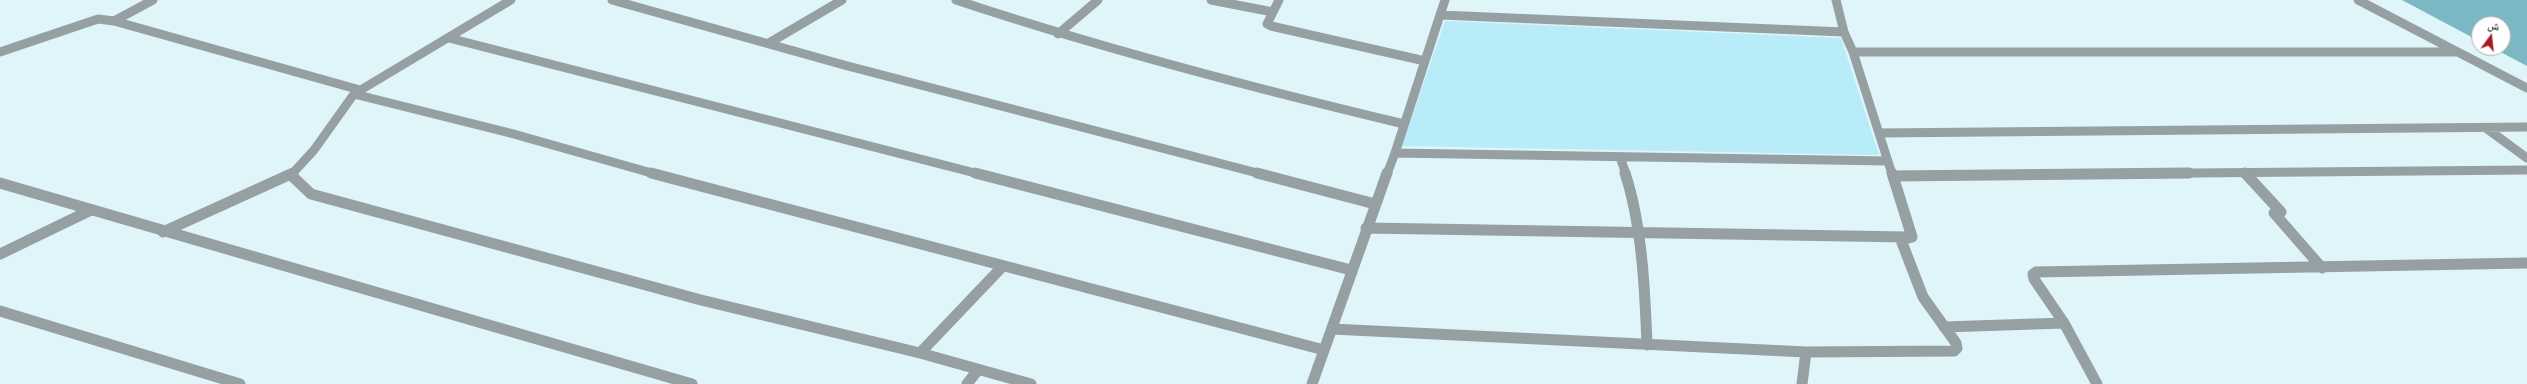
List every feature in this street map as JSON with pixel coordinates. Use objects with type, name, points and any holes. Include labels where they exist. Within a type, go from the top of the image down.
[{"type":"street","points":[[114,20],[153,0]]},
{"type":"street","points":[[163,232],[291,175],[314,150],[357,92],[511,0]]},
{"type":"street","points":[[612,0],[1375,204]]},
{"type":"street","points":[[769,43],[842,0]]},
{"type":"street","points":[[956,0],[1058,34],[1237,84],[1404,124]]},
{"type":"street","points":[[1058,34],[1098,0]]},
{"type":"street","points":[[1211,0],[1273,12]]},
{"type":"street","points":[[1279,0],[1266,24],[1425,61]]},
{"type":"street","points":[[1312,384],[1366,228],[1395,153],[1445,0]]},
{"type":"street","points":[[1836,0],[1844,32],[1853,52],[1912,237]]},
{"type":"street","points":[[2358,0],[2527,88]]},
{"type":"street","points":[[1440,15],[1844,32]]},
{"type":"street","points":[[0,52],[98,20],[114,20],[357,92],[510,133],[661,176],[1002,267],[1324,350]]},
{"type":"street","points":[[449,38],[1351,270]]},
{"type":"street","points":[[1853,52],[2456,52]]},
{"type":"street","points":[[1879,132],[2527,127]]},
{"type":"street","points":[[2486,128],[2527,158]]},
{"type":"street","points":[[1395,153],[1888,161]]},
{"type":"street","points":[[1620,157],[1632,194],[1635,233],[1645,295],[1647,344]]},
{"type":"street","points":[[1893,176],[2527,170]]},
{"type":"street","points":[[2245,173],[2281,212],[2274,213],[2322,268]]},
{"type":"street","points":[[291,175],[311,194],[701,300],[920,353],[1031,384]]},
{"type":"street","points":[[0,183],[163,232],[692,384]]},
{"type":"street","points":[[0,254],[91,210]]},
{"type":"street","points":[[1366,228],[1912,237]]},
{"type":"street","points":[[1332,329],[1806,352],[1954,351],[1957,348],[1956,343],[1916,286],[1901,240],[1912,237]]},
{"type":"street","points":[[2097,384],[2064,323],[2034,279],[2033,274],[2036,272],[2322,268],[2346,265],[2527,263]]},
{"type":"street","points":[[920,353],[1002,267]]},
{"type":"street","points":[[0,311],[240,384]]},
{"type":"street","points":[[1944,327],[2064,323]]},
{"type":"street","points":[[1802,384],[1806,352]]},
{"type":"street","points":[[967,384],[978,370]]},
{"type":"shaded area","points":[[2402,0],[2527,0],[2527,66],[2508,56],[2511,56],[2511,16],[2471,16],[2471,37]]},
{"type":"shaded area","points":[[1445,21],[1841,38],[1879,155],[1402,146]]}]
